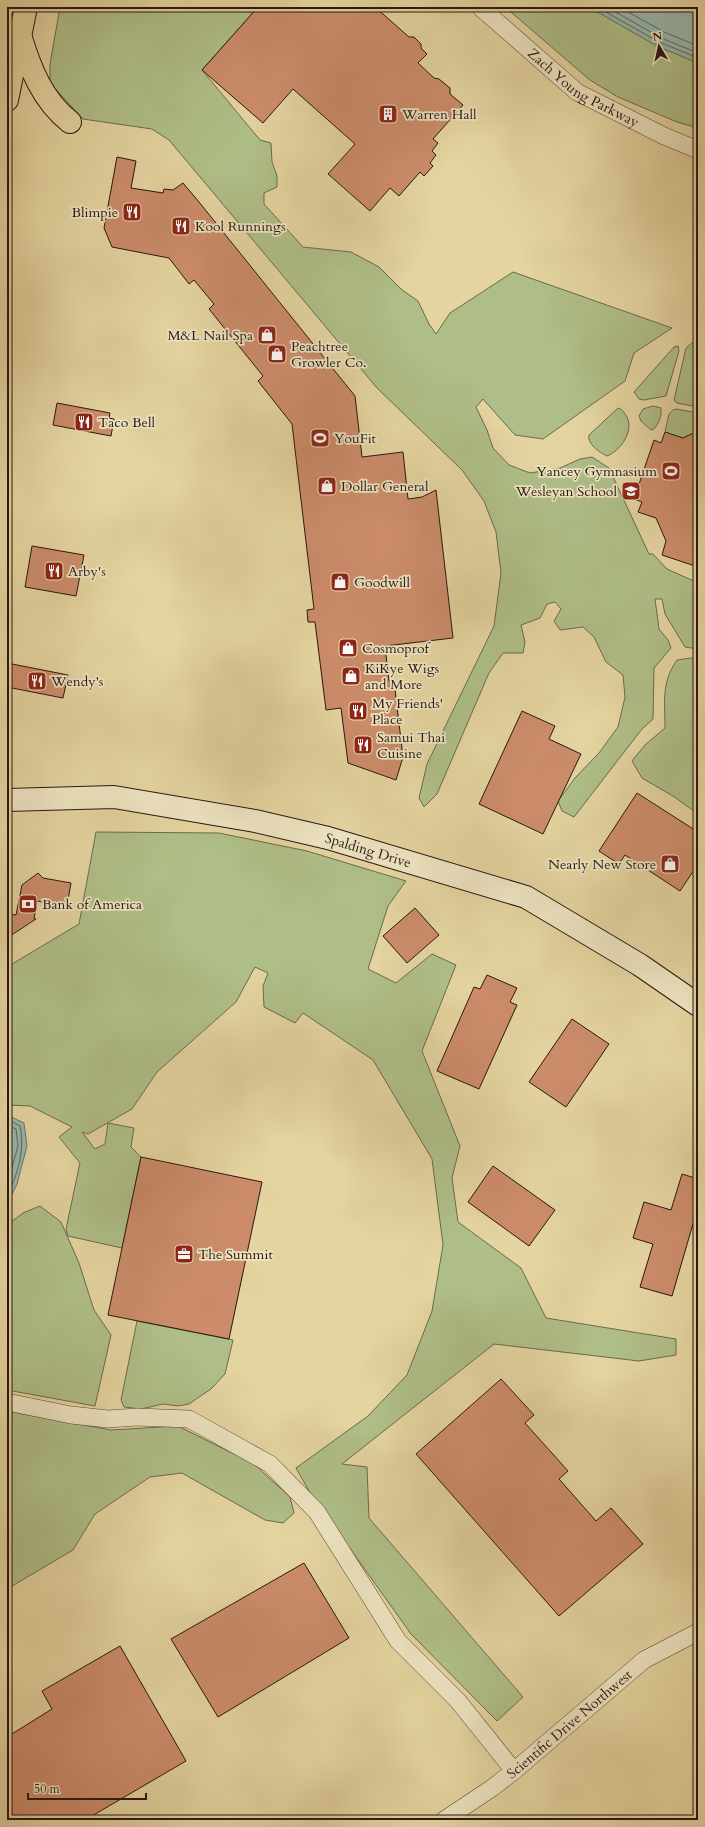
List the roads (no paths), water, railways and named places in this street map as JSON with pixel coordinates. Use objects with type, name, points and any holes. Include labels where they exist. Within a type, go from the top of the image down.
[{"type":"highway","points":[[7,100],[26,7]]},
{"type":"highway","points":[[20,35],[33,74],[51,103],[70,122]]},
{"type":"main road","name":"Spalding Drive","points":[[7,800],[114,797],[138,800],[255,821],[307,832],[357,846],[526,897],[640,965],[698,1005]]},
{"type":"street","name":"Zach Young Parkway","points":[[480,7],[577,92],[664,136],[698,150]]},
{"type":"street","points":[[7,1402],[71,1415],[108,1419],[137,1417],[189,1419],[270,1464],[317,1512],[398,1641],[458,1701],[514,1771]]},
{"type":"street","name":"Scientific Drive Northwest","points":[[444,1820],[492,1788],[514,1771],[644,1660],[698,1632]]},
{"type":"water","points":[[589,7],[698,7],[698,63],[657,46]]},
{"type":"water","points":[[7,1115],[24,1123],[27,1146],[17,1184],[7,1205]]},
{"type":"place","name":"Warren Hall","points":[[388,114]]},
{"type":"place","name":"Blimpie","points":[[132,212]]},
{"type":"place","name":"Kool Runnings","points":[[181,226]]},
{"type":"place","name":"M&L Nail Spa","points":[[267,335]]},
{"type":"place","name":"Peachtree Growler Co.","points":[[277,354]]},
{"type":"place","name":"Taco Bell","points":[[84,422]]},
{"type":"place","name":"YouFit","points":[[320,438]]},
{"type":"place","name":"Yancey Gymnasium","points":[[671,471]]},
{"type":"place","name":"Dollar General","points":[[327,486]]},
{"type":"place","name":"Wesleyan School","points":[[631,491]]},
{"type":"place","name":"Arby's","points":[[54,571]]},
{"type":"place","name":"Goodwill","points":[[340,582]]},
{"type":"place","name":"Cosmoprof","points":[[348,648]]},
{"type":"place","name":"KiKye Wigs and More","points":[[351,676]]},
{"type":"place","name":"Wendy's","points":[[37,681]]},
{"type":"place","name":"My Friends' Place","points":[[358,711]]},
{"type":"place","name":"Samui Thai Cuisine","points":[[363,745]]},
{"type":"place","name":"Nearly New Store","points":[[670,864]]},
{"type":"place","name":"Bank of America","points":[[28,904]]},
{"type":"place","name":"The Summit","points":[[184,1254]]}]
